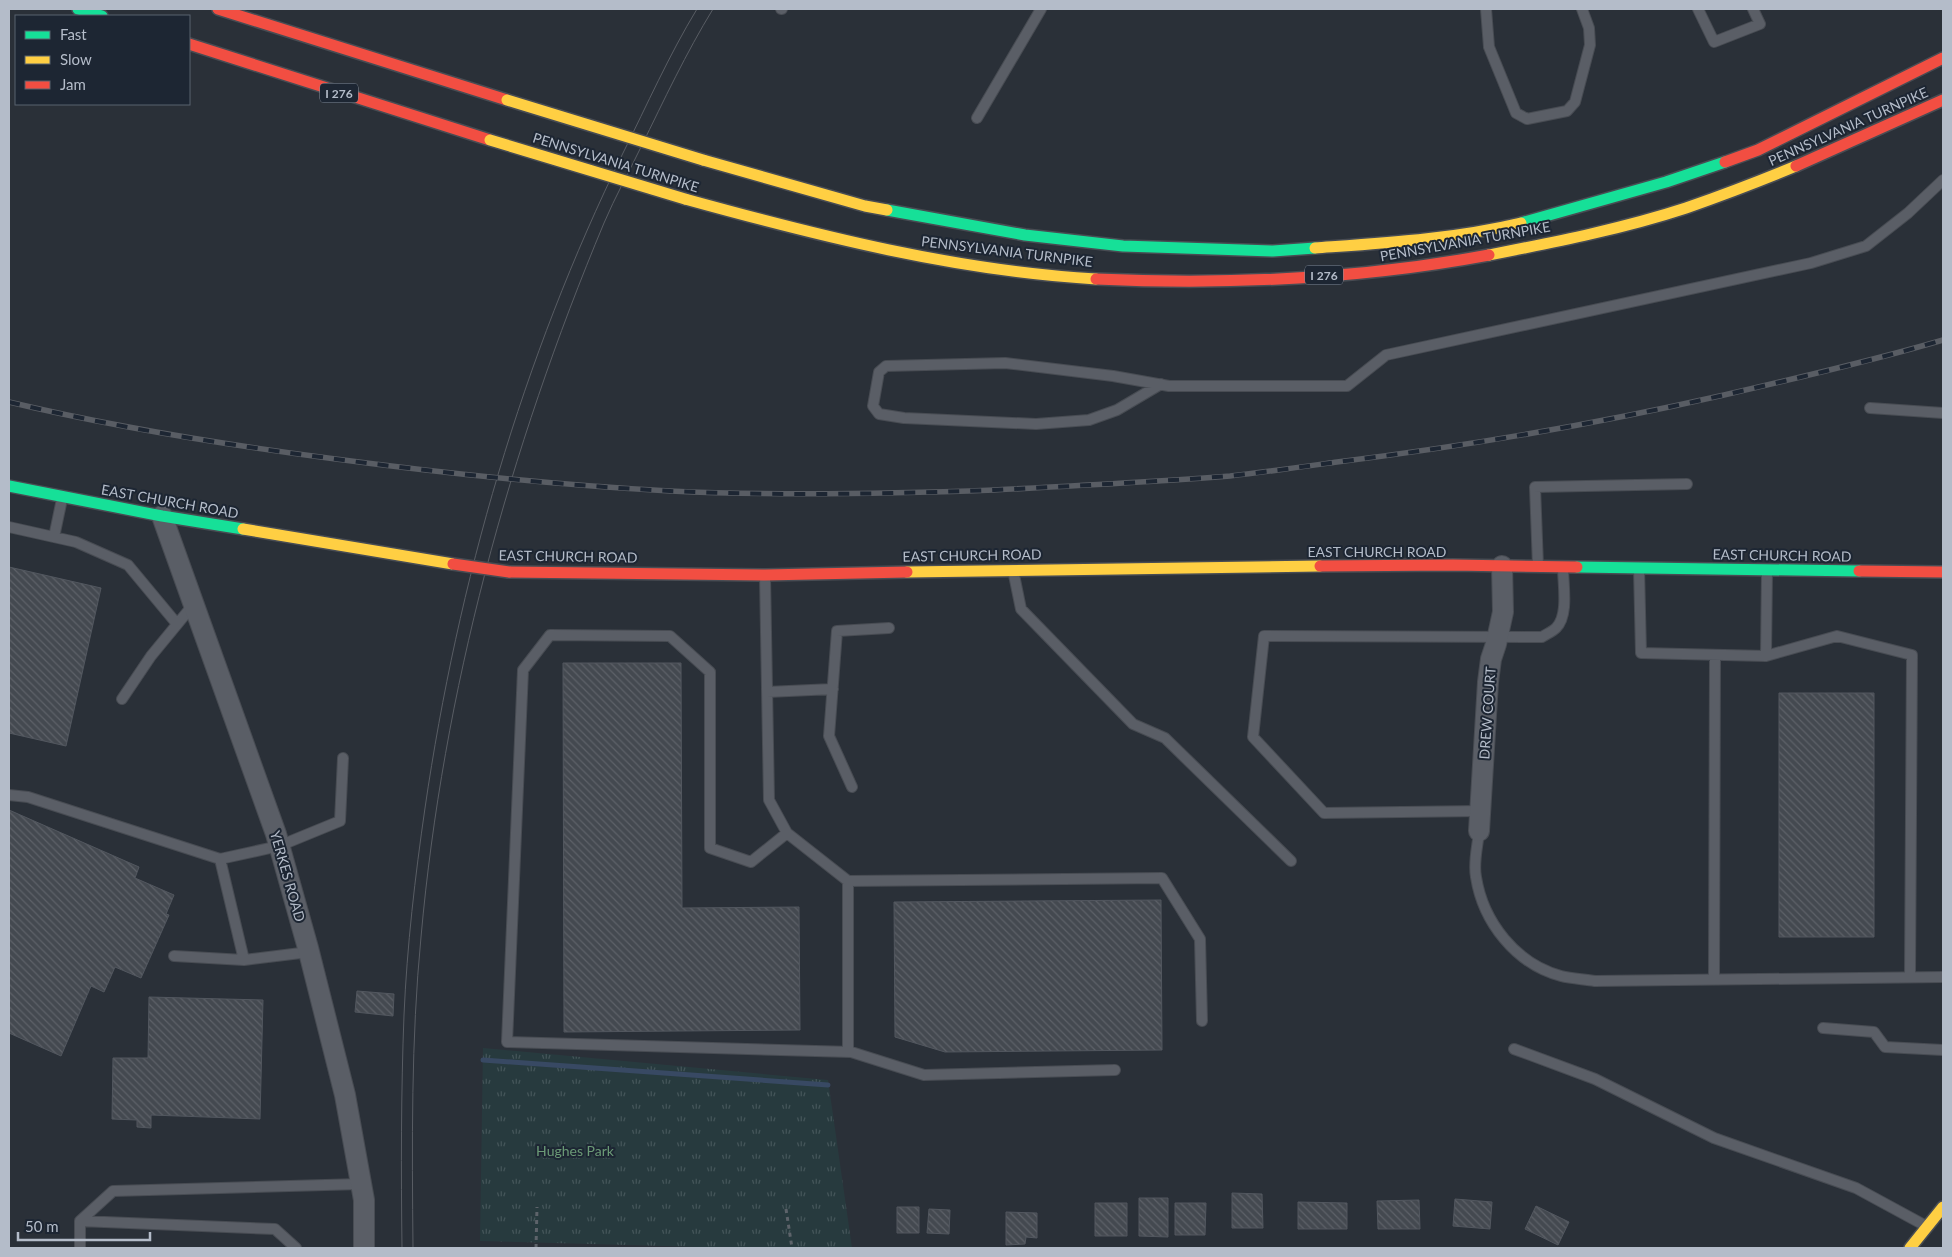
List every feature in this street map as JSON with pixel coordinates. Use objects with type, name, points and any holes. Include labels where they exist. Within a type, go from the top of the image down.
[{"type":"main road","points":[[78,9],[99,15]]},
{"type":"main road","name":"PENNSYLVANIA TURNPIKE","points":[[218,9],[704,160],[865,206],[1025,235],[1124,246],[1273,250],[1408,241],[1492,230],[1557,214],[1666,182],[1758,150],[1943,58]]},
{"type":"main road","name":"PENNSYLVANIA TURNPIKE","points":[[190,44],[490,140],[684,199],[788,228],[877,248],[964,264],[1045,274],[1126,280],[1209,281],[1384,271],[1460,260],[1611,229],[1684,208],[1814,159],[1943,100]]},
{"type":"main road","name":"EAST CHURCH ROAD","points":[[9,486],[162,516],[509,572],[765,575],[1013,569],[1502,566],[1943,572]]},
{"type":"main road","points":[[1910,1248],[1943,1207]]},
{"type":"street","name":"YERKES ROAD","points":[[162,516],[279,846],[309,952],[345,1094],[364,1200],[364,1248]]},
{"type":"street","name":"DREW COURT","points":[[1479,821],[1488,682],[1491,659],[1498,638],[1503,612],[1502,566]]},
{"type":"lane","points":[[977,118],[1042,9]]},
{"type":"lane","points":[[1486,9],[1488,47],[1516,113],[1527,119],[1567,111],[1576,102],[1590,46],[1589,28],[1582,9]]},
{"type":"lane","points":[[1698,9],[1714,42],[1760,24],[1753,9]]},
{"type":"lane","points":[[1161,384],[1118,410],[1089,420],[1036,424],[904,418],[879,414],[873,406],[879,372],[886,366],[1005,363],[1113,376],[1161,384],[1169,386],[1347,386],[1386,355],[1811,263],[1866,246],[1908,213],[1943,180]]},
{"type":"lane","points":[[1870,408],[1943,413]]},
{"type":"lane","points":[[1538,567],[1534,488],[1687,484]]},
{"type":"lane","points":[[54,537],[63,496]]},
{"type":"lane","points":[[9,527],[76,542],[128,565],[177,624]]},
{"type":"lane","points":[[1563,567],[1564,610],[1556,629],[1542,637],[1264,636],[1254,737],[1324,813],[1479,821],[1475,875],[1484,909],[1503,938],[1529,961],[1561,976],[1595,981],[1943,977]]},
{"type":"lane","points":[[1639,568],[1641,653],[1766,656],[1837,636],[1912,655],[1910,977]]},
{"type":"lane","points":[[1013,569],[1021,608],[1133,724],[1165,738],[1291,861]]},
{"type":"lane","points":[[1766,570],[1766,656]]},
{"type":"lane","points":[[765,575],[769,800],[787,833],[848,881],[1162,878],[1200,939],[1202,1021]]},
{"type":"lane","points":[[122,699],[150,656],[193,605]]},
{"type":"lane","points":[[852,787],[829,736],[837,631],[889,628]]},
{"type":"lane","points":[[787,833],[751,862],[710,848],[710,672],[670,636],[550,635],[523,670],[507,1042],[851,1052],[924,1075],[1115,1070]]},
{"type":"lane","points":[[1714,655],[1714,979]]},
{"type":"lane","points":[[767,692],[833,689]]},
{"type":"lane","points":[[9,795],[28,797],[220,859],[279,846],[340,821],[343,758]]},
{"type":"lane","points":[[220,859],[244,960]]},
{"type":"lane","points":[[848,881],[848,1051],[851,1052]]},
{"type":"lane","points":[[174,956],[244,960],[309,952]]},
{"type":"lane","points":[[1823,1028],[1874,1032],[1885,1047],[1943,1050]]},
{"type":"lane","points":[[1514,1049],[1594,1079],[1714,1138],[1856,1188],[1928,1227]]},
{"type":"lane","points":[[80,1248],[80,1221],[113,1190],[361,1184]]},
{"type":"lane","points":[[80,1221],[275,1229],[296,1248]]},
{"type":"path","points":[[536,1248],[537,1207]]},
{"type":"path","points":[[786,1209],[792,1248]]},
{"type":"green space","name":"Hughes Park","points":[[483,1048],[828,1080],[852,1248],[736,1248],[480,1241]]},
{"type":"building","points":[[9,567],[101,588],[66,746],[9,733]]},
{"type":"building","points":[[563,663],[681,663],[682,908],[799,907],[800,1030],[564,1032]]},
{"type":"building","points":[[1779,693],[1874,693],[1874,937],[1779,937]]},
{"type":"building","points":[[9,810],[139,867],[135,878],[174,895],[166,914],[169,915],[141,978],[115,967],[104,992],[91,986],[61,1056],[9,1033]]},
{"type":"building","points":[[1161,900],[1162,1050],[945,1052],[895,1037],[894,902]]},
{"type":"building","points":[[357,991],[394,994],[393,1016],[355,1012]]},
{"type":"building","points":[[149,997],[263,1000],[260,1119],[151,1115],[151,1128],[137,1127],[137,1120],[112,1119],[113,1058],[148,1058]]},
{"type":"building","points":[[1232,1193],[1262,1194],[1263,1228],[1232,1228]]},
{"type":"building","points":[[1139,1198],[1168,1198],[1168,1237],[1139,1236]]},
{"type":"building","points":[[1455,1199],[1492,1202],[1490,1229],[1453,1226]]},
{"type":"building","points":[[1419,1200],[1420,1229],[1378,1229],[1377,1201]]},
{"type":"building","points":[[1298,1202],[1347,1203],[1347,1229],[1298,1229]]},
{"type":"building","points":[[1095,1203],[1127,1203],[1127,1236],[1095,1236]]},
{"type":"building","points":[[1175,1203],[1206,1203],[1205,1235],[1175,1235]]},
{"type":"building","points":[[1536,1206],[1569,1222],[1558,1245],[1525,1229]]},
{"type":"building","points":[[897,1207],[919,1207],[919,1233],[897,1233]]},
{"type":"building","points":[[929,1209],[950,1210],[949,1234],[927,1233]]},
{"type":"building","points":[[1006,1212],[1037,1213],[1037,1238],[1026,1237],[1025,1244],[1006,1245]]},
{"type":"waterway","points":[[483,1060],[828,1085]]},
{"type":"tram line","points":[[402,1248],[403,1044],[407,963],[425,808],[439,723],[456,639],[498,473],[554,310],[587,231],[623,153],[668,62],[697,9]]},
{"type":"tram line","points":[[413,1248],[412,1131],[415,1015],[421,937],[431,845],[446,754],[464,663],[485,573],[510,484],[538,396],[604,223],[676,77],[713,9]]},
{"type":"railway","points":[[9,402],[128,427],[208,441],[288,453],[499,478],[670,491],[751,494],[994,490],[1230,476],[1434,449],[1580,425],[1676,406],[1834,369],[1943,340]]},
{"type":"traffic: fast","points":[[78,9],[99,15]]},
{"type":"traffic: fast","points":[[1521,223],[1666,182],[1725,162]]},
{"type":"traffic: fast","points":[[887,210],[1025,235],[1123,246],[1273,251],[1315,248]]},
{"type":"traffic: fast","points":[[9,486],[162,516],[243,529]]},
{"type":"traffic: fast","points":[[1577,567],[1859,571]]},
{"type":"traffic: slow","points":[[507,100],[703,160]]},
{"type":"traffic: slow","points":[[490,140],[685,199]]},
{"type":"traffic: slow","points":[[703,160],[865,206],[887,210]]},
{"type":"traffic: slow","points":[[1489,255],[1662,216],[1796,166]]},
{"type":"traffic: slow","points":[[685,199],[786,226],[940,260],[1044,275],[1096,279]]},
{"type":"traffic: slow","points":[[1315,248],[1445,237],[1521,223]]},
{"type":"traffic: slow","points":[[243,529],[453,564]]},
{"type":"traffic: slow","points":[[907,572],[1320,566]]},
{"type":"traffic: slow","points":[[1910,1248],[1943,1207]]},
{"type":"traffic: jam","points":[[218,9],[507,100]]},
{"type":"traffic: jam","points":[[190,44],[490,140]]},
{"type":"traffic: jam","points":[[1725,162],[1758,150],[1943,58]]},
{"type":"traffic: jam","points":[[1796,166],[1943,100]]},
{"type":"traffic: jam","points":[[1096,279],[1195,281],[1343,275],[1392,270],[1489,255]]},
{"type":"traffic: jam","points":[[453,564],[509,572]]},
{"type":"traffic: jam","points":[[1320,566],[1453,565],[1577,567]]},
{"type":"traffic: jam","points":[[1859,571],[1943,572]]},
{"type":"traffic: jam","points":[[509,572],[765,575],[907,572]]}]
